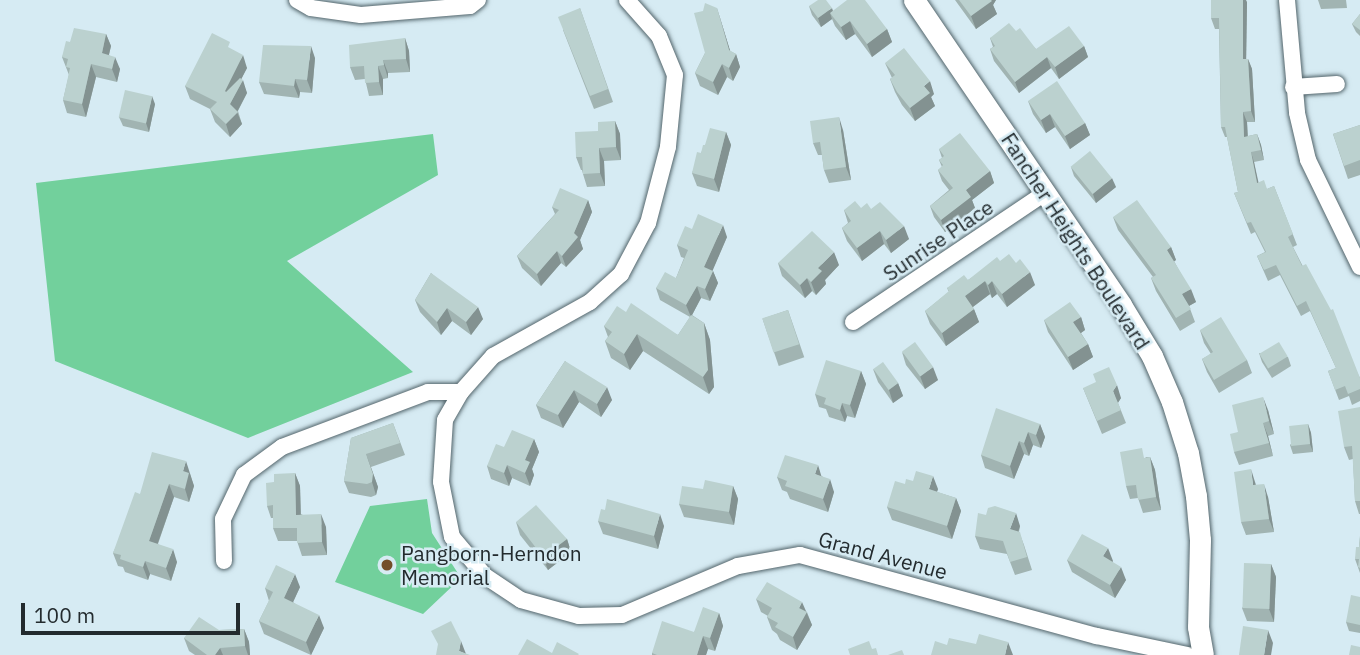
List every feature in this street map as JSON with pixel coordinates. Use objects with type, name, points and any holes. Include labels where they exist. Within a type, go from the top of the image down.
[{"type":"street","points":[[297,0],[311,8],[361,15],[470,6],[478,0]]},
{"type":"street","name":"Grand Avenue","points":[[627,0],[659,36],[675,75],[668,147],[648,223],[621,274],[590,302],[493,356],[461,392],[445,420],[441,482],[452,537],[485,576],[521,600],[579,616],[622,615],[738,566],[800,555],[1097,636],[1185,655]]},
{"type":"street","name":"Fancher Heights Boulevard","points":[[914,0],[1152,356],[1172,402],[1188,453],[1196,496],[1200,563],[1198,627],[1203,655]]},
{"type":"street","points":[[1287,0],[1293,87],[1308,159],[1360,267]]},
{"type":"street","points":[[1293,87],[1337,84]]},
{"type":"street","name":"Sunrise Place","points":[[853,322],[1045,193]]},
{"type":"street","points":[[224,561],[223,519],[244,475],[282,447],[428,392],[461,392]]},
{"type":"street","name":"Fancher Heights Boulevard","points":[[1185,655],[1198,627]]},
{"type":"green space","points":[[433,134],[438,175],[287,261],[413,372],[248,438],[55,361],[36,183]]},
{"type":"green space","points":[[427,499],[432,533],[461,578],[423,614],[335,582],[370,506]]},
{"type":"building","points":[[818,0],[826,0],[832,8],[818,18],[809,6]]},
{"type":"building","points":[[847,0],[865,0],[887,29],[867,44],[850,21],[841,27],[830,13]]},
{"type":"building","points":[[959,0],[991,0],[992,1],[971,16]]},
{"type":"building","points":[[1211,0],[1243,0],[1243,59],[1248,59],[1251,111],[1243,112],[1244,137],[1257,134],[1261,150],[1251,152],[1257,183],[1264,180],[1267,189],[1274,186],[1293,234],[1288,237],[1302,266],[1306,264],[1331,310],[1333,309],[1360,378],[1360,389],[1348,394],[1345,386],[1335,390],[1328,371],[1336,368],[1306,301],[1297,306],[1276,265],[1264,270],[1257,256],[1266,252],[1251,222],[1247,223],[1234,193],[1238,192],[1225,127],[1221,127],[1219,18],[1211,18]]},
{"type":"building","points":[[705,3],[717,8],[729,50],[736,54],[729,68],[722,64],[713,82],[695,73],[705,53],[694,13],[703,11]]},
{"type":"building","points":[[580,8],[608,89],[590,96],[558,17]]},
{"type":"building","points":[[1360,14],[1360,30],[1352,24]]},
{"type":"building","points":[[1009,23],[1016,31],[1020,28],[1036,49],[1069,26],[1084,46],[1055,67],[1047,57],[1015,82],[990,49],[995,46],[990,38]]},
{"type":"building","points":[[74,28],[106,34],[102,53],[115,57],[112,69],[91,64],[82,104],[63,100],[70,68],[66,67],[68,59],[62,57],[66,41],[70,42]]},
{"type":"building","points":[[212,33],[230,42],[228,47],[243,55],[225,91],[240,78],[243,80],[230,104],[238,112],[226,124],[210,109],[217,102],[185,86]]},
{"type":"building","points":[[405,38],[406,59],[383,60],[384,65],[378,66],[379,82],[365,83],[364,66],[350,67],[349,45]]},
{"type":"building","points":[[263,45],[311,46],[307,80],[295,79],[294,86],[259,82]]},
{"type":"building","points":[[904,48],[930,81],[924,86],[930,93],[910,108],[897,92],[890,79],[895,75],[885,63]]},
{"type":"building","points":[[1057,81],[1085,123],[1065,136],[1050,114],[1041,120],[1028,101]]},
{"type":"building","points":[[125,90],[152,96],[146,124],[119,117]]},
{"type":"building","points":[[839,117],[846,167],[824,170],[820,142],[813,143],[810,121]]},
{"type":"building","points":[[615,121],[616,147],[599,148],[600,173],[583,174],[582,157],[576,157],[575,132],[598,131],[598,122]]},
{"type":"building","points":[[1360,125],[1360,160],[1344,166],[1333,134]]},
{"type":"building","points":[[710,128],[726,132],[714,179],[692,173],[697,152],[701,153]]},
{"type":"building","points":[[960,133],[990,171],[966,190],[971,197],[941,220],[930,206],[953,188],[938,170],[943,165],[939,160],[944,156],[939,149]]},
{"type":"building","points":[[1090,151],[1112,178],[1093,194],[1071,167]]},
{"type":"building","points":[[560,188],[588,200],[574,233],[578,237],[562,256],[557,251],[537,274],[517,256],[559,210],[552,207]]},
{"type":"building","points":[[1137,200],[1171,247],[1167,250],[1191,289],[1182,294],[1191,309],[1176,318],[1151,278],[1156,275],[1113,217]]},
{"type":"building","points":[[855,201],[861,208],[867,203],[871,209],[880,202],[904,226],[886,240],[880,231],[857,248],[842,228],[851,221],[844,210]]},
{"type":"building","points":[[698,214],[723,225],[704,267],[713,271],[705,289],[697,286],[686,305],[656,288],[665,272],[676,278],[688,250],[677,245],[685,226],[692,229]]},
{"type":"building","points":[[812,231],[834,252],[818,268],[822,271],[811,282],[807,278],[800,285],[778,263]]},
{"type":"building","points":[[1009,254],[1016,263],[1020,259],[1030,272],[1002,294],[992,281],[988,285],[985,281],[965,296],[974,309],[942,333],[925,311],[964,275],[968,280],[997,257],[1000,261]]},
{"type":"building","points":[[431,273],[478,307],[466,322],[447,308],[437,322],[415,300]]},
{"type":"building","points":[[1070,302],[1081,317],[1073,322],[1088,344],[1068,357],[1044,320]]},
{"type":"building","points":[[631,303],[678,335],[691,315],[704,323],[708,370],[703,377],[637,334],[624,354],[605,341],[612,332],[604,326],[617,306],[626,312]]},
{"type":"building","points":[[788,310],[799,344],[773,353],[762,318]]},
{"type":"building","points":[[1221,317],[1247,360],[1214,380],[1202,359],[1213,352],[1200,330]]},
{"type":"building","points":[[915,342],[933,367],[920,376],[902,351]]},
{"type":"building","points":[[1279,342],[1288,357],[1268,368],[1259,354]]},
{"type":"building","points":[[826,360],[861,371],[850,405],[842,403],[840,410],[824,404],[826,398],[815,394]]},
{"type":"building","points":[[565,361],[607,387],[597,404],[574,390],[558,415],[536,405]]},
{"type":"building","points":[[883,362],[898,383],[889,390],[873,369]]},
{"type":"building","points":[[1109,367],[1117,385],[1113,391],[1121,410],[1097,421],[1083,388],[1096,382],[1093,374]]},
{"type":"building","points":[[1263,397],[1269,421],[1263,423],[1269,443],[1234,452],[1230,434],[1238,432],[1232,405]]},
{"type":"building","points":[[1360,407],[1360,501],[1355,501],[1352,446],[1344,447],[1338,411]]},
{"type":"building","points":[[996,408],[1040,424],[1036,435],[1028,432],[1024,443],[1019,441],[1010,466],[981,455]]},
{"type":"building","points":[[393,423],[400,443],[366,454],[373,474],[372,482],[367,484],[344,481],[351,438]]},
{"type":"building","points":[[1308,424],[1310,444],[1291,446],[1289,426]]},
{"type":"building","points":[[512,430],[534,439],[525,460],[530,462],[525,473],[507,465],[504,473],[487,466],[496,444],[504,447]]},
{"type":"building","points":[[1142,448],[1144,458],[1150,457],[1156,497],[1138,500],[1136,485],[1126,486],[1120,452]]},
{"type":"building","points":[[152,452],[186,461],[183,471],[189,473],[185,489],[169,484],[149,541],[173,549],[166,568],[145,561],[143,567],[120,559],[121,555],[113,553],[135,492],[140,494]]},
{"type":"building","points":[[785,455],[818,465],[815,474],[830,479],[823,499],[785,486],[787,481],[777,477]]},
{"type":"building","points":[[1251,469],[1253,485],[1264,484],[1269,519],[1241,522],[1234,472]]},
{"type":"building","points":[[916,471],[933,476],[929,489],[956,498],[947,526],[887,507],[895,481],[905,484],[906,479],[913,481]]},
{"type":"building","points":[[295,473],[296,515],[321,514],[322,542],[297,543],[297,528],[273,528],[273,505],[267,506],[266,483],[274,482],[274,474]]},
{"type":"building","points":[[705,480],[733,486],[729,512],[679,504],[682,486],[703,489]]},
{"type":"building","points":[[607,499],[660,514],[654,536],[598,521],[601,509],[605,510]]},
{"type":"building","points":[[536,505],[567,539],[543,557],[516,522]]},
{"type":"building","points":[[995,506],[1016,513],[1010,529],[1020,532],[1027,557],[1010,562],[1003,541],[975,536],[978,513],[986,515],[988,508]]},
{"type":"building","points":[[1082,534],[1108,548],[1103,556],[1121,567],[1110,585],[1067,560]]},
{"type":"building","points":[[1360,536],[1360,568],[1359,559],[1355,559]]},
{"type":"building","points":[[1244,563],[1271,564],[1269,609],[1242,608]]},
{"type":"building","points":[[276,565],[295,574],[284,598],[319,615],[306,642],[259,621],[273,592],[265,588]]},
{"type":"building","points":[[767,582],[802,602],[799,608],[807,612],[793,637],[775,627],[778,623],[767,617],[772,608],[756,599]]},
{"type":"building","points":[[1351,595],[1360,597],[1360,625],[1346,622]]},
{"type":"building","points":[[703,607],[719,613],[710,638],[703,636],[697,655],[652,653],[662,621],[694,632]]},
{"type":"building","points":[[199,617],[219,630],[244,629],[245,646],[220,648],[215,655],[207,655],[184,638]]},
{"type":"building","points":[[451,621],[461,641],[459,651],[470,655],[436,655],[438,644],[431,631]]},
{"type":"building","points":[[1243,626],[1268,630],[1264,655],[1239,655]]},
{"type":"building","points":[[979,634],[1008,642],[1005,655],[931,655],[935,641],[947,645],[949,638],[976,644]]},
{"type":"building","points":[[527,639],[552,653],[557,642],[579,654],[518,655]]},
{"type":"building","points":[[869,641],[872,649],[876,648],[878,655],[850,655],[848,649]]},
{"type":"building","points":[[1351,645],[1360,647],[1360,655],[1349,655]]},
{"type":"building","points":[[902,650],[904,655],[888,655]]},
{"type":"place","name":"Pangborn-Herndon Memorial","points":[[387,565]]}]
